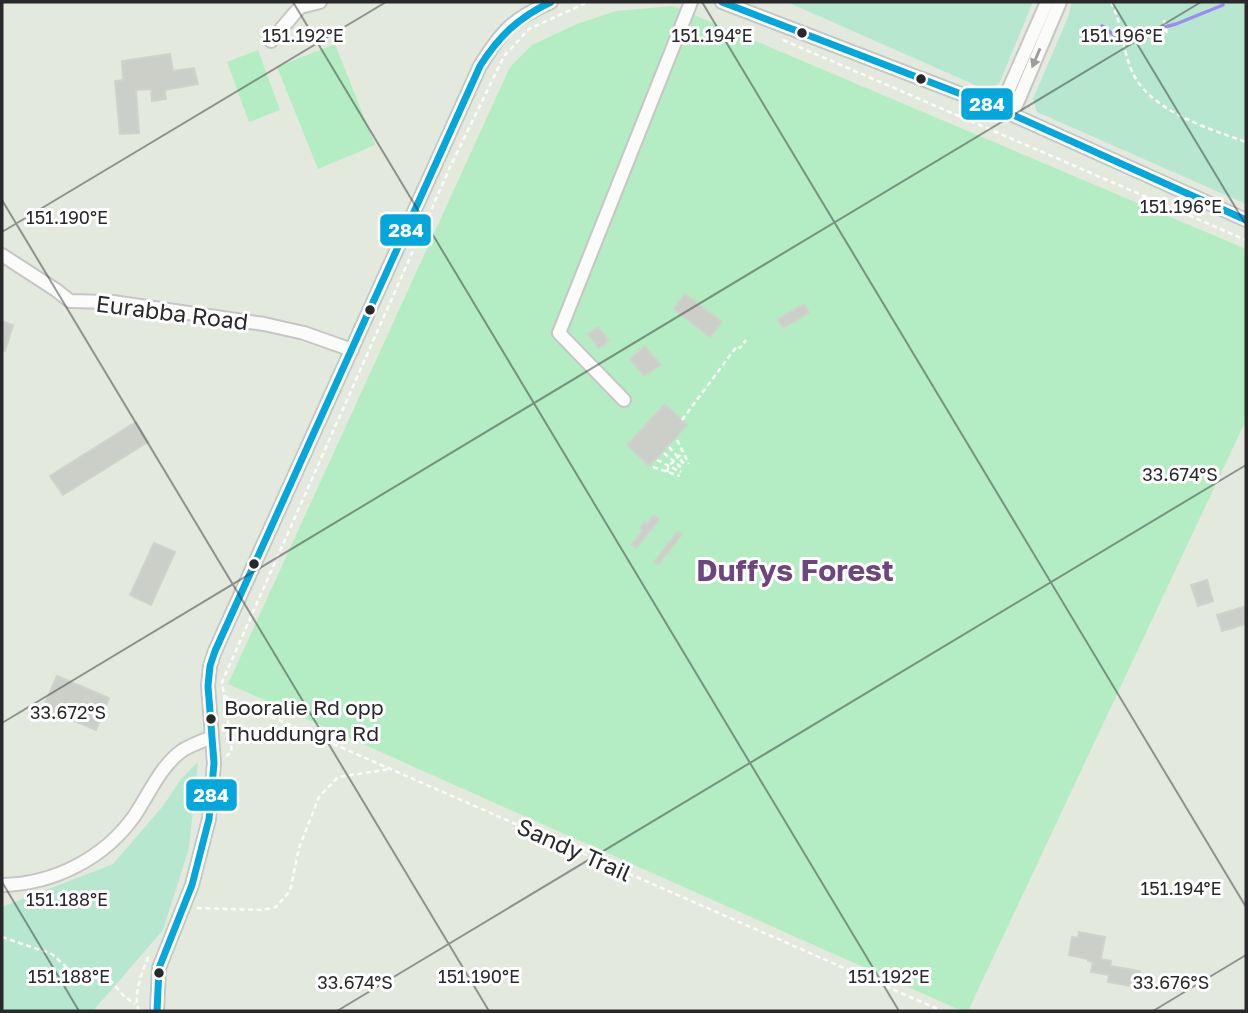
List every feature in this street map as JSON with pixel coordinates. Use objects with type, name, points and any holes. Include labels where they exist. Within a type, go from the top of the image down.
[{"type":"street","points":[[271,41],[300,7],[320,2]]},
{"type":"street","points":[[157,1011],[159,968],[184,907],[206,837],[214,764],[208,686],[215,651],[480,66],[493,44],[511,23],[551,2]]},
{"type":"street","points":[[624,401],[559,333],[691,2]]},
{"type":"street","points":[[722,2],[1006,112],[1246,220]]},
{"type":"street","points":[[1006,112],[1047,2]]},
{"type":"street","points":[[1006,112],[1060,2]]},
{"type":"street","name":"Eurabba Road","points":[[2,255],[70,301],[113,303],[264,324],[304,332],[352,350]]},
{"type":"street","points":[[2,885],[32,882],[54,876],[93,857],[125,828],[177,754],[212,737]]},
{"type":"path","points":[[214,764],[232,752],[222,682],[451,165],[504,57],[529,29],[588,2]]},
{"type":"path","points":[[1111,2],[1134,76],[1149,96],[1180,115],[1246,142]]},
{"type":"path","points":[[1164,20],[1167,34]]},
{"type":"path","points":[[777,37],[1246,240]]},
{"type":"path","points":[[682,420],[737,346],[740,348],[746,340]]},
{"type":"path","points":[[677,440],[686,457],[684,470]]},
{"type":"path","points":[[669,447],[681,460],[684,470]]},
{"type":"path","points":[[672,473],[677,456],[683,452]]},
{"type":"path","points":[[664,453],[684,470]]},
{"type":"path","points":[[667,472],[669,466],[686,457]]},
{"type":"path","points":[[657,460],[684,470]]},
{"type":"path","points":[[653,467],[672,473],[684,470]]},
{"type":"path","name":"Sandy Trail","points":[[208,686],[225,696],[942,1011]]},
{"type":"path","points":[[184,907],[262,910],[276,907],[290,891],[299,848],[319,797],[338,777],[391,769]]},
{"type":"path","points":[[2,937],[52,954],[75,975],[110,980],[139,1011]]},
{"type":"path","points":[[136,1005],[144,966],[154,946]]},
{"type":"green space","points":[[787,2],[1033,2],[999,84],[984,89]]},
{"type":"green space","points":[[1072,2],[1246,2],[1246,204],[1037,112],[1033,99]]},
{"type":"green space","points":[[673,6],[1246,249],[1246,420],[968,1011],[962,1011],[228,684],[510,67],[532,45],[577,24],[616,11]]},
{"type":"green space","points":[[335,44],[375,145],[318,169],[277,67]]},
{"type":"green space","points":[[258,50],[280,110],[249,122],[227,62]]},
{"type":"green space","points":[[198,762],[189,848],[163,930],[93,1011],[2,1011],[2,907],[113,864],[163,806],[181,779]]},
{"type":"building","points":[[170,54],[173,71],[194,68],[198,84],[165,90],[166,99],[152,101],[151,89],[136,90],[139,133],[120,134],[115,81],[123,80],[122,61]]},
{"type":"building","points":[[685,294],[722,322],[710,337],[674,309]]},
{"type":"building","points":[[804,304],[809,313],[783,328],[778,319]]},
{"type":"building","points":[[2,321],[13,325],[5,351],[2,350]]},
{"type":"building","points":[[598,327],[609,341],[599,348],[588,334]]},
{"type":"building","points":[[645,346],[661,365],[644,376],[630,359]]},
{"type":"building","points":[[665,404],[687,425],[649,466],[627,445]]},
{"type":"building","points":[[136,422],[148,442],[63,495],[50,476]]},
{"type":"building","points":[[654,515],[659,520],[636,548],[632,544],[643,530],[640,528]]},
{"type":"building","points":[[678,531],[682,534],[658,565],[654,562]]},
{"type":"building","points":[[154,543],[175,552],[151,605],[130,595]]},
{"type":"building","points":[[1207,580],[1213,601],[1198,606],[1191,585]]},
{"type":"building","points":[[1246,606],[1246,624],[1222,631],[1217,615]]},
{"type":"building","points":[[57,676],[109,698],[96,730],[43,708]]},
{"type":"building","points":[[1079,932],[1105,937],[1101,959],[1111,961],[1110,966],[1140,971],[1137,987],[1108,982],[1109,975],[1091,972],[1093,962],[1069,955],[1072,937],[1078,938]]},
{"type":"waterway","points":[[1102,26],[1119,39],[1176,24],[1223,5]]},
{"type":"transit line","name":"284","points":[[157,1011],[159,968],[192,885],[209,819],[214,763],[208,686],[215,651],[480,66],[511,28],[551,2]]},
{"type":"transit line","name":"284","points":[[722,2],[1000,109],[1246,220]]},
{"type":"place","name":"Booralie Rd opp Thuddungra Rd","points":[[211,719]]},
{"type":"district","name":"Duffys Forest","points":[[795,571]]}]
